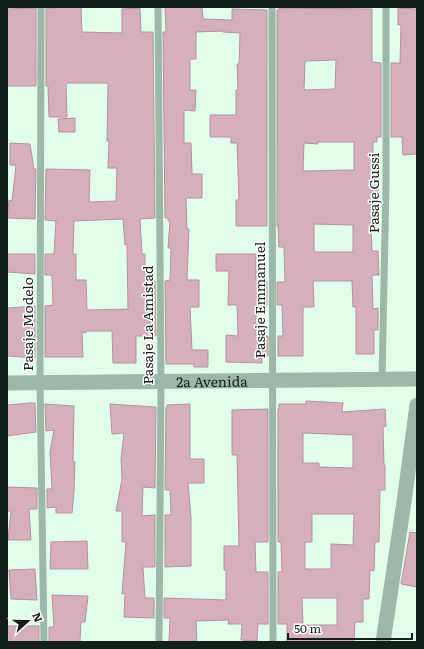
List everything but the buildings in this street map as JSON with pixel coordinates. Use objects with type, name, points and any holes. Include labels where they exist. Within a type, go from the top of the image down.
[{"type":"street","name":"2a Avenida","points":[[7,383],[417,380]]},
{"type":"street","points":[[383,642],[411,504],[417,405]]},
{"type":"lane","name":"Pasaje Modelo","points":[[41,7],[40,382],[44,642]]},
{"type":"lane","name":"Pasaje La Amistad","points":[[158,7],[161,382],[159,642]]},
{"type":"lane","name":"Pasaje Emmanuel","points":[[272,7],[273,642]]},
{"type":"lane","name":"Pasaje Gussi","points":[[382,380],[386,184],[386,7]]}]
